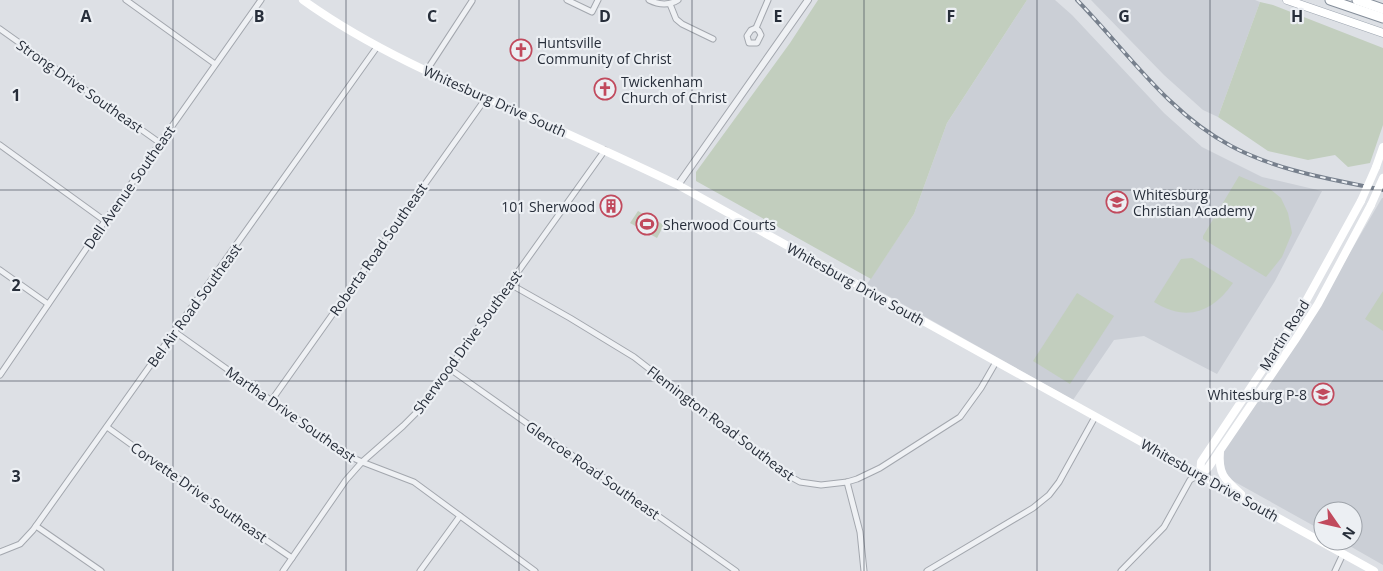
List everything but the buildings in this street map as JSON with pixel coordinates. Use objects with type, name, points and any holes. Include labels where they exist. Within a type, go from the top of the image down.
[{"type":"highway","points":[[1330,0],[1383,18]]},
{"type":"highway","points":[[1357,0],[1383,9]]},
{"type":"main road","name":"Whitesburg Drive South","points":[[303,0],[377,47],[678,185],[1374,571]]},
{"type":"main road","points":[[1288,0],[1383,32]]},
{"type":"main road","points":[[1370,28],[1383,39]]},
{"type":"main road","name":"Martin Road","points":[[1200,474],[1200,462],[1281,342],[1306,301],[1361,201],[1383,147]]},
{"type":"main road","name":"Martin Road","points":[[1200,474],[1208,468],[1314,310],[1371,205],[1383,178]]},
{"type":"main road","points":[[1220,450],[1222,474],[1226,480],[1252,503]]},
{"type":"street","points":[[126,0],[216,64]]},
{"type":"street","name":"Dell Avenue Southeast","points":[[0,375],[105,221],[261,0]]},
{"type":"street","points":[[567,0],[592,12],[598,0]]},
{"type":"street","points":[[648,0],[662,5],[678,0]]},
{"type":"street","points":[[756,28],[768,0]]},
{"type":"street","points":[[427,70],[472,1]]},
{"type":"street","points":[[678,185],[805,1]]},
{"type":"street","points":[[670,4],[676,19],[682,24],[713,39]]},
{"type":"street","name":"Strong Drive Southeast","points":[[0,29],[160,143]]},
{"type":"street","name":"Bel Air Road Southeast","points":[[0,552],[20,544],[36,526],[377,47]]},
{"type":"street","name":"Roberta Road Southeast","points":[[271,401],[486,98]]},
{"type":"street","points":[[0,146],[105,221]]},
{"type":"street","name":"Sherwood Drive Southeast","points":[[283,571],[346,480],[362,462],[420,409],[605,150]]},
{"type":"street","points":[[0,270],[48,304]]},
{"type":"street","name":"Flemington Road Southeast","points":[[510,284],[634,357],[788,475],[800,482],[821,484],[847,482],[880,468],[960,417],[981,388],[996,362]]},
{"type":"street","name":"Martha Drive Southeast","points":[[175,332],[349,456],[414,482],[535,571]]},
{"type":"street","name":"Glencoe Road Southeast","points":[[450,369],[736,571]]},
{"type":"street","points":[[927,571],[1033,508],[1049,495],[1059,482],[1095,417]]},
{"type":"street","name":"Corvette Drive Southeast","points":[[107,427],[292,558]]},
{"type":"street","points":[[1121,571],[1164,527],[1190,480],[1200,474]]},
{"type":"street","points":[[847,482],[860,532],[864,571]]},
{"type":"street","points":[[420,571],[460,516]]},
{"type":"street","points":[[36,526],[101,571]]},
{"type":"street","points":[[1335,571],[1343,554]]},
{"type":"shaded area","name":"Whitesburg Christian Academy","points":[[1027,0],[1055,0],[1072,15],[1164,113],[1202,147],[1262,177],[1322,191],[1275,281],[1217,374],[1144,336],[1114,340],[1073,400],[867,284],[914,214],[947,123]]},
{"type":"shaded area","points":[[1091,0],[1255,0],[1260,2],[1218,117],[1203,110],[1164,75]]},
{"type":"shaded area","name":"Whitesburg P-8","points":[[1383,198],[1383,565],[1358,551],[1363,551],[1363,501],[1313,501],[1313,525],[1226,477],[1221,465],[1223,451],[1301,336]]},
{"type":"green space","points":[[818,0],[1027,0],[947,123],[914,214],[871,279],[696,181],[696,172],[790,43]]},
{"type":"green space","points":[[1260,2],[1273,5],[1383,48],[1383,125],[1370,163],[1348,167],[1335,155],[1308,160],[1268,151],[1218,117]]},
{"type":"green space","points":[[1239,176],[1270,189],[1281,198],[1288,213],[1292,233],[1282,257],[1266,277],[1203,239]]},
{"type":"green space","name":"Sherwood Courts","points":[[638,211],[664,225],[657,238],[630,223]]},
{"type":"green space","points":[[1192,258],[1233,283],[1216,301],[1198,311],[1188,313],[1177,312],[1154,302],[1181,259]]},
{"type":"green space","points":[[1383,291],[1383,331],[1365,319]]},
{"type":"green space","points":[[1077,293],[1114,316],[1070,384],[1033,361]]},
{"type":"railway","points":[[1077,0],[1148,79],[1187,116],[1208,132],[1231,146],[1267,162],[1324,178],[1383,190]]},
{"type":"place","name":"Huntsville Community of Christ","points":[[521,50]]},
{"type":"place","name":"Twickenham Church of Christ","points":[[605,89]]},
{"type":"place","name":"Whitesburg Christian Academy","points":[[1117,202]]},
{"type":"place","name":"101 Sherwood","points":[[611,206]]},
{"type":"place","name":"Sherwood Courts","points":[[647,224]]},
{"type":"place","name":"Whitesburg P-8","points":[[1323,394]]}]
